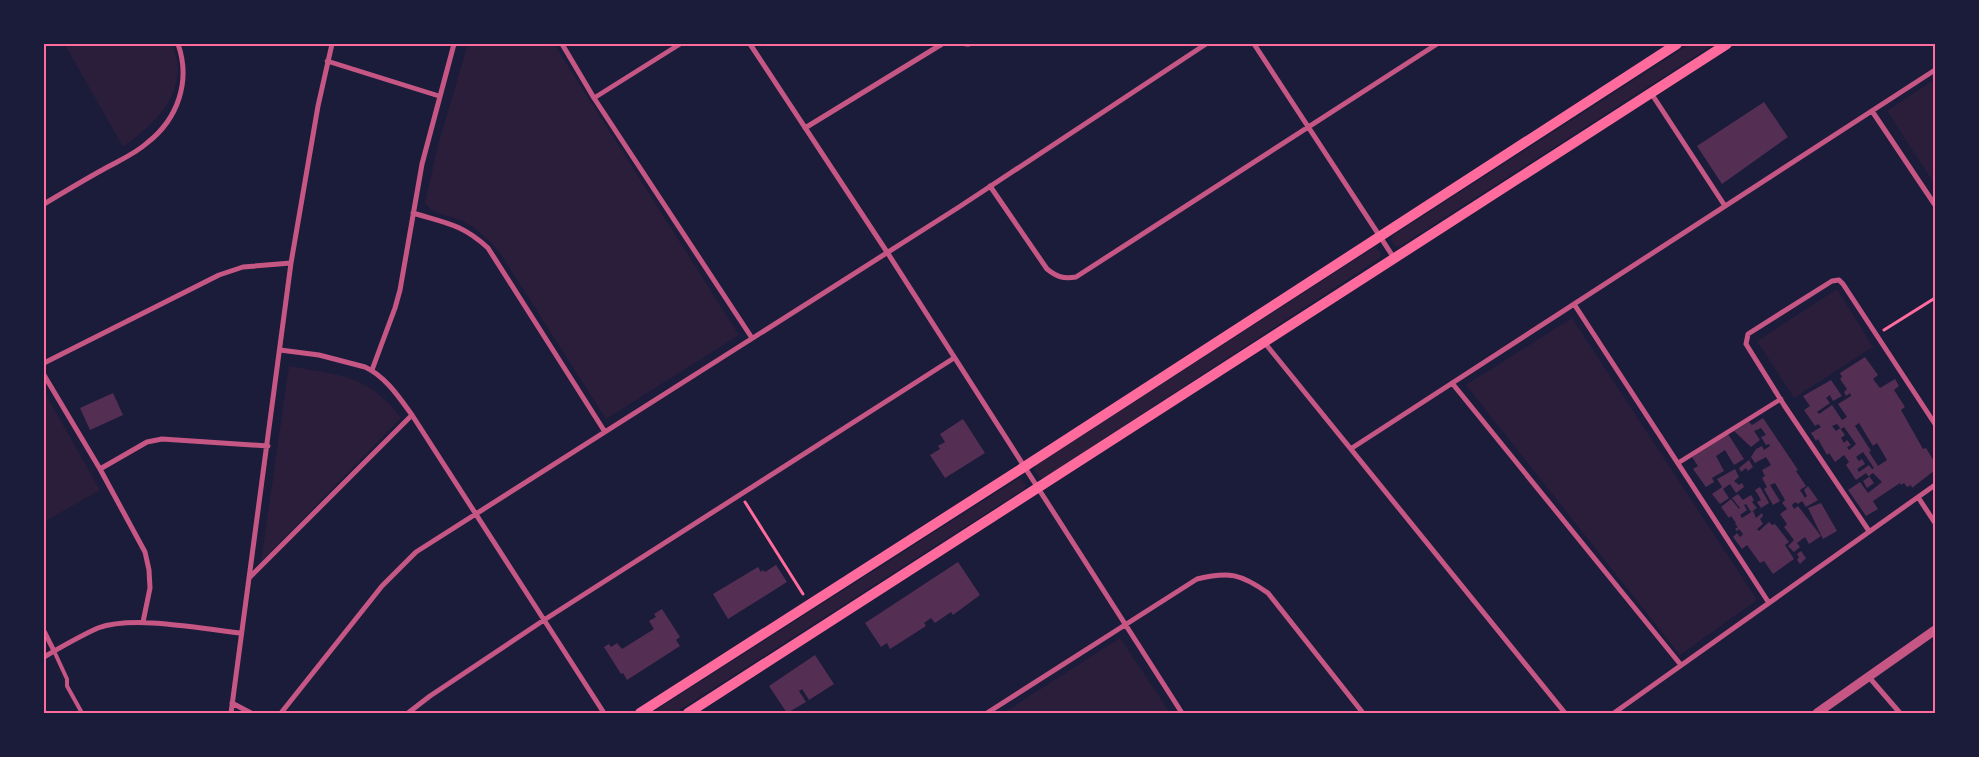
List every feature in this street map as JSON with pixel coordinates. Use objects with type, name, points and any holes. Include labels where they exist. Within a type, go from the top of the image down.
[{"type":"main road","points":[[640,713],[1677,44]]},
{"type":"main road","points":[[688,713],[1727,44]]},
{"type":"street","points":[[44,204],[146,145],[167,122],[177,106],[182,90],[181,53],[178,44]]},
{"type":"street","points":[[231,713],[240,633],[268,446],[291,263],[327,61],[332,44]]},
{"type":"street","points":[[372,370],[395,308],[413,213],[439,96],[454,44]]},
{"type":"street","points":[[562,44],[594,98],[752,338]]},
{"type":"street","points":[[594,98],[680,44]]},
{"type":"street","points":[[750,44],[887,252],[1182,713]]},
{"type":"street","points":[[805,128],[942,44]]},
{"type":"street","points":[[281,713],[382,586],[416,552],[990,186],[1206,44]]},
{"type":"street","points":[[1254,44],[1394,258]]},
{"type":"street","points":[[990,186],[1047,269],[1055,276],[1064,279],[1076,277],[1437,44]]},
{"type":"street","points":[[327,61],[439,96]]},
{"type":"street","points":[[1352,448],[1935,70]]},
{"type":"street","points":[[1651,93],[1725,206]]},
{"type":"street","points":[[1872,111],[1935,206]]},
{"type":"street","points":[[413,213],[458,226],[488,248],[605,432]]},
{"type":"street","points":[[44,363],[219,275],[243,267],[267,263],[291,263]]},
{"type":"street","points":[[1869,531],[1780,399],[1746,344],[1748,334],[1832,281],[1839,280],[1878,335],[1935,424]]},
{"type":"street","points":[[1574,304],[1769,603]]},
{"type":"street","points":[[1264,342],[1352,448],[1565,713]]},
{"type":"street","points":[[280,350],[319,355],[372,370],[390,386],[412,415],[604,713]]},
{"type":"street","points":[[408,713],[430,696],[544,620],[954,358]]},
{"type":"street","points":[[44,375],[100,469],[145,552],[150,588],[143,622]]},
{"type":"street","points":[[1452,383],[1681,666]]},
{"type":"street","points":[[1678,462],[1780,399]]},
{"type":"street","points":[[249,578],[412,415]]},
{"type":"street","points":[[100,469],[147,442],[162,439],[268,446]]},
{"type":"street","points":[[1614,713],[1935,485]]},
{"type":"street","points":[[1918,497],[1935,522]]},
{"type":"street","points":[[986,713],[1197,579],[1218,574],[1244,579],[1268,593],[1363,713]]},
{"type":"street","points":[[44,657],[99,628],[120,623],[143,622],[240,633]]},
{"type":"street","points":[[1817,713],[1935,630]]},
{"type":"street","points":[[44,631],[54,651]]},
{"type":"street","points":[[1868,676],[1900,713]]},
{"type":"street","points":[[232,703],[251,713]]},
{"type":"lane","points":[[54,651],[67,678],[67,686],[82,713]]},
{"type":"path","points":[[1878,335],[1935,298]]},
{"type":"path","points":[[740,494],[809,605]]},
{"type":"shaded area","points":[[172,44],[178,66],[177,79],[168,103],[143,132],[123,147],[65,45]]},
{"type":"shaded area","points":[[468,44],[554,44],[739,335],[606,419],[500,253],[474,228],[463,221],[438,213],[425,203],[438,145]]},
{"type":"shaded area","points":[[1690,44],[1714,44],[1399,247],[1394,245],[1391,239],[1395,234]]},
{"type":"shaded area","points":[[1935,79],[1935,185],[1887,111]]},
{"type":"shaded area","points":[[1375,247],[1381,253],[1380,258],[1043,479],[1034,470],[1036,465]]},
{"type":"shaded area","points":[[1837,289],[1873,347],[1794,398],[1757,341]]},
{"type":"shaded area","points":[[1572,318],[1757,600],[1680,655],[1466,385]]},
{"type":"shaded area","points":[[289,366],[338,375],[364,384],[389,403],[401,418],[261,562]]},
{"type":"shaded area","points":[[44,391],[100,490],[44,522]]},
{"type":"shaded area","points":[[1018,479],[1021,479],[1026,484],[1024,489],[675,713],[651,713]]},
{"type":"shaded area","points":[[1120,638],[1170,713],[1003,713]]},
{"type":"building","points":[[1764,102],[1788,137],[1722,184],[1697,146]]},
{"type":"building","points":[[1865,357],[1878,375],[1873,379],[1880,388],[1895,379],[1899,386],[1894,390],[1905,407],[1901,410],[1923,449],[1926,448],[1935,463],[1935,470],[1912,488],[1911,485],[1907,487],[1904,483],[1901,485],[1900,483],[1873,501],[1878,509],[1866,516],[1848,490],[1860,482],[1868,493],[1882,482],[1873,473],[1869,476],[1874,483],[1867,488],[1863,481],[1869,477],[1866,473],[1856,480],[1846,465],[1849,462],[1844,455],[1835,462],[1829,453],[1827,455],[1818,439],[1816,441],[1811,433],[1821,427],[1818,424],[1815,426],[1804,410],[1810,406],[1803,396],[1831,380],[1842,396],[1833,401],[1830,395],[1826,398],[1830,403],[1817,412],[1819,414],[1832,405],[1842,420],[1847,417],[1838,404],[1851,396],[1850,393],[1846,396],[1844,392],[1847,389],[1840,379],[1842,377],[1840,373]],"holes":[[[1859,423],[1873,446],[1877,443],[1887,460],[1878,466],[1855,426]],[[1837,424],[1841,429],[1844,427],[1856,444],[1849,450],[1847,447],[1851,445],[1847,440],[1844,443],[1841,438],[1845,435],[1840,428],[1836,431],[1832,426]],[[1863,452],[1874,468],[1872,469],[1869,465],[1859,472],[1857,469],[1865,464],[1862,459],[1859,461],[1856,457]]]},
{"type":"building","points":[[113,393],[123,415],[90,430],[80,408]]},
{"type":"building","points":[[1763,418],[1798,470],[1796,471],[1806,486],[1800,490],[1805,498],[1807,496],[1804,490],[1808,486],[1818,500],[1806,507],[1802,501],[1798,504],[1795,502],[1792,505],[1794,509],[1798,506],[1821,536],[1809,544],[1805,537],[1797,543],[1800,547],[1794,552],[1788,546],[1794,540],[1784,527],[1787,524],[1780,514],[1787,509],[1782,503],[1785,500],[1775,483],[1770,485],[1780,501],[1773,505],[1764,489],[1767,487],[1762,478],[1765,476],[1762,470],[1771,465],[1766,457],[1755,463],[1751,457],[1756,449],[1762,446],[1764,450],[1770,446],[1769,444],[1766,445],[1761,437],[1766,435],[1761,428],[1754,431],[1760,440],[1751,447],[1734,431],[1749,422],[1752,425]]},
{"type":"building","points":[[963,419],[985,453],[945,478],[930,455],[940,449],[938,446],[945,442],[940,434]]},
{"type":"building","points":[[1728,434],[1744,459],[1734,465],[1725,450],[1716,456],[1724,471],[1712,478],[1714,482],[1706,487],[1693,469],[1698,466],[1692,457]]},
{"type":"building","points":[[1749,460],[1753,467],[1748,471],[1746,468],[1741,472],[1739,468]]},
{"type":"building","points":[[1735,469],[1739,477],[1734,481],[1739,485],[1742,483],[1744,487],[1736,493],[1730,484],[1723,489],[1729,498],[1720,504],[1712,494],[1722,487],[1717,479]]},
{"type":"building","points":[[1760,487],[1769,503],[1761,508],[1757,502],[1761,500],[1755,490]]},
{"type":"building","points":[[1738,494],[1743,500],[1751,495],[1754,500],[1752,502],[1757,508],[1751,512],[1746,504],[1744,505],[1747,510],[1740,515],[1742,518],[1753,511],[1756,518],[1762,513],[1763,516],[1760,519],[1763,524],[1757,529],[1759,531],[1769,522],[1772,525],[1775,524],[1789,542],[1785,545],[1794,559],[1773,574],[1764,561],[1760,563],[1747,545],[1742,549],[1733,537],[1737,533],[1740,537],[1743,534],[1739,529],[1737,531],[1735,529],[1738,527],[1736,523],[1731,516],[1729,518],[1721,507],[1731,499],[1739,509],[1732,498]]},
{"type":"building","points":[[1821,503],[1837,531],[1823,539],[1808,508]]},
{"type":"building","points":[[1801,551],[1806,558],[1800,564],[1797,560],[1799,557],[1797,554]]},
{"type":"building","points":[[958,562],[980,595],[953,615],[951,612],[935,623],[931,618],[924,623],[926,626],[890,649],[887,643],[881,647],[865,623]]},
{"type":"building","points":[[776,565],[787,582],[728,619],[713,594],[758,567],[761,572],[763,570],[765,572]]},
{"type":"building","points":[[662,609],[680,637],[676,640],[680,646],[627,680],[604,647],[609,644],[611,647],[617,643],[622,649],[654,629],[649,621],[656,617],[654,614]]},
{"type":"building","points":[[815,655],[834,684],[809,700],[802,689],[799,691],[806,702],[787,713],[769,686]]}]
